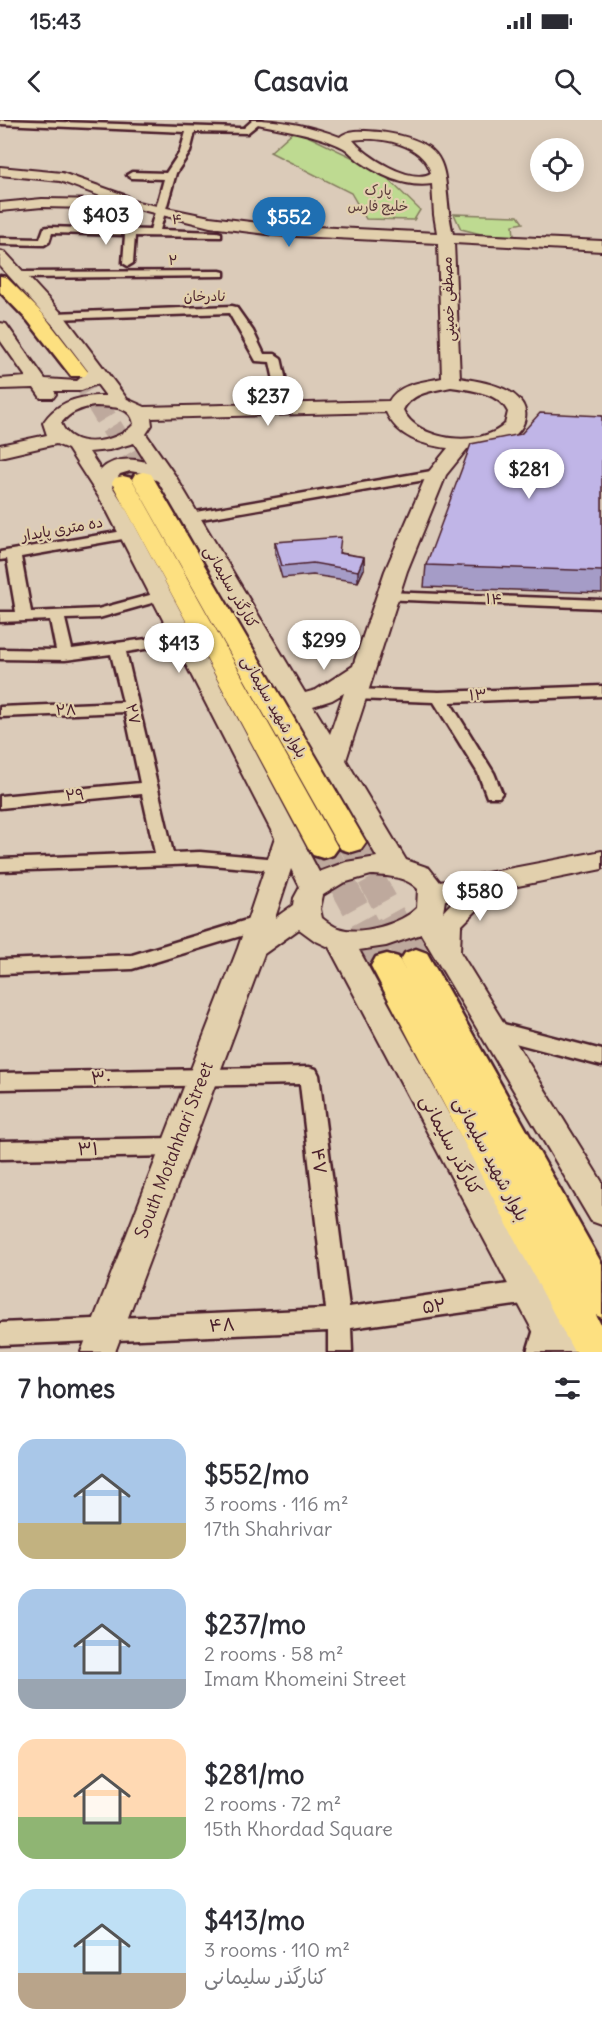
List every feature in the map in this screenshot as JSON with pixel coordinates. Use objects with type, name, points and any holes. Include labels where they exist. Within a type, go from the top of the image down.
[{"type":"main road","points":[[258,120],[317,134],[348,145],[375,164],[400,177],[441,215]]},
{"type":"main road","points":[[301,120],[404,142],[427,152],[436,163],[439,175],[435,180],[425,182],[400,177]]},
{"type":"main road","points":[[348,145],[346,136],[371,136]]},
{"type":"main road","points":[[0,171],[62,177],[138,205],[210,222],[275,230],[602,246]]},
{"type":"main road","name":"مصطفی خمینی","points":[[439,175],[441,215],[446,239],[451,382]]},
{"type":"main road","points":[[0,207],[42,203],[138,205]]},
{"type":"main road","points":[[0,256],[56,316],[78,373]]},
{"type":"main road","points":[[0,281],[35,317],[78,373],[90,381],[70,387],[48,387],[40,383],[0,384]]},
{"type":"main road","points":[[0,302],[78,373],[121,403],[138,423]]},
{"type":"main road","name":"کنارگذر سلیمانی","points":[[0,328],[40,383],[61,429],[134,481],[190,517],[396,867]]},
{"type":"main road","points":[[451,382],[489,389],[505,396],[514,406],[518,416],[514,425],[507,433],[494,439],[460,444],[441,443],[409,432],[398,424],[394,415],[394,406],[401,396],[414,389],[451,382]]},
{"type":"main road","points":[[0,451],[61,429],[81,403],[108,401],[121,403]]},
{"type":"main road","points":[[0,436],[61,429],[104,446],[119,443],[138,423],[286,408],[394,406]]},
{"type":"main road","points":[[518,416],[538,417]]},
{"type":"main road","name":"کنارگذر سلیمانی","points":[[138,423],[129,534],[288,838],[309,900]]},
{"type":"main road","points":[[333,761],[386,596],[437,474],[460,444]]},
{"type":"main road","name":"بلوار شهید سلیمانی","points":[[134,481],[351,842]]},
{"type":"main road","name":"بلوار شهید سلیمانی","points":[[134,481],[324,848]]},
{"type":"main road","points":[[299,702],[324,695],[363,670]]},
{"type":"main road","name":"South Motahhari Street","points":[[102,1342],[256,936],[288,838]]},
{"type":"main road","points":[[381,843],[443,872],[496,881]]},
{"type":"main road","points":[[309,900],[310,924],[339,939],[382,936],[406,930],[429,905],[496,881],[602,860]]},
{"type":"main road","points":[[256,936],[309,900],[330,877],[351,870],[396,867],[414,872],[427,881],[429,905],[416,960]]},
{"type":"main road","points":[[416,960],[476,895],[496,881]]},
{"type":"main road","name":"کنارگذر سلیمانی","points":[[339,939],[562,1352]]},
{"type":"main road","points":[[416,960],[492,1029],[602,1211]]},
{"type":"main road","name":"بلوار شهید سلیمانی","points":[[416,960],[602,1300]]},
{"type":"main road","name":"بلوار شهید سلیمانی","points":[[416,960],[596,1352]]},
{"type":"street","points":[[0,121],[239,131],[247,130],[258,120]]},
{"type":"street","points":[[154,234],[170,176],[189,143],[191,130]]},
{"type":"street","points":[[132,175],[170,176]]},
{"type":"street","name":"۴","points":[[0,241],[44,242],[48,230],[218,235]]},
{"type":"street","points":[[128,263],[130,233]]},
{"type":"street","name":"۲","points":[[19,275],[220,274]]},
{"type":"street","name":"نادرخان","points":[[56,316],[232,309],[247,331],[260,358],[275,358],[286,408]]},
{"type":"street","points":[[190,517],[437,474]]},
{"type":"street","name":"ده متری پایدار","points":[[7,555],[129,534]]},
{"type":"street","points":[[7,555],[24,617]]},
{"type":"street","points":[[0,617],[99,613],[161,596]]},
{"type":"street","name":"۱۴","points":[[386,596],[602,604]]},
{"type":"street","points":[[57,615],[65,656]]},
{"type":"street","points":[[0,654],[65,656],[184,639]]},
{"type":"street","name":"۲۷","points":[[117,649],[165,859]]},
{"type":"street","name":"۱۳","points":[[355,694],[439,697],[602,691]]},
{"type":"street","points":[[439,697],[486,773],[493,793]]},
{"type":"street","name":"۲۸","points":[[0,712],[132,707]]},
{"type":"street","name":"۲۹","points":[[0,802],[149,788]]},
{"type":"street","points":[[0,865],[200,858],[279,865]]},
{"type":"street","points":[[0,967],[132,962],[256,936]]},
{"type":"street","points":[[492,1029],[602,1058]]},
{"type":"street","name":"۴۷","points":[[203,1076],[309,1075],[339,1319],[340,1352]]},
{"type":"street","name":"۳۰","points":[[0,1081],[203,1076]]},
{"type":"street","name":"۳۱","points":[[0,1150],[176,1147]]},
{"type":"street","name":"۵۲","points":[[339,1319],[530,1292]]},
{"type":"street","name":"۴۸","points":[[0,1334],[102,1342],[339,1319]]},
{"type":"street","points":[[539,1352],[547,1323]]},
{"type":"green space","name":"پارک خلیج فارس","points":[[295,130],[379,170],[420,210],[414,220],[366,219],[351,193],[270,152]]},
{"type":"green space","points":[[454,214],[518,216],[523,223],[513,225],[514,236],[485,235],[461,229]]},
{"type":"building","points":[[540,413],[602,416],[602,571],[426,565],[471,444],[521,434]]},
{"type":"building","points":[[341,537],[339,553],[364,557],[358,571],[313,563],[282,566],[275,542]]},
{"type":"tunnel","points":[[78,372],[143,479]]},
{"type":"tunnel","points":[[351,842],[398,927]]},
{"type":"tunnel","points":[[323,848],[366,927]]},
{"type":"tunnel","points":[[365,926],[387,966]]},
{"type":"tunnel","points":[[397,926],[416,961]]}]
